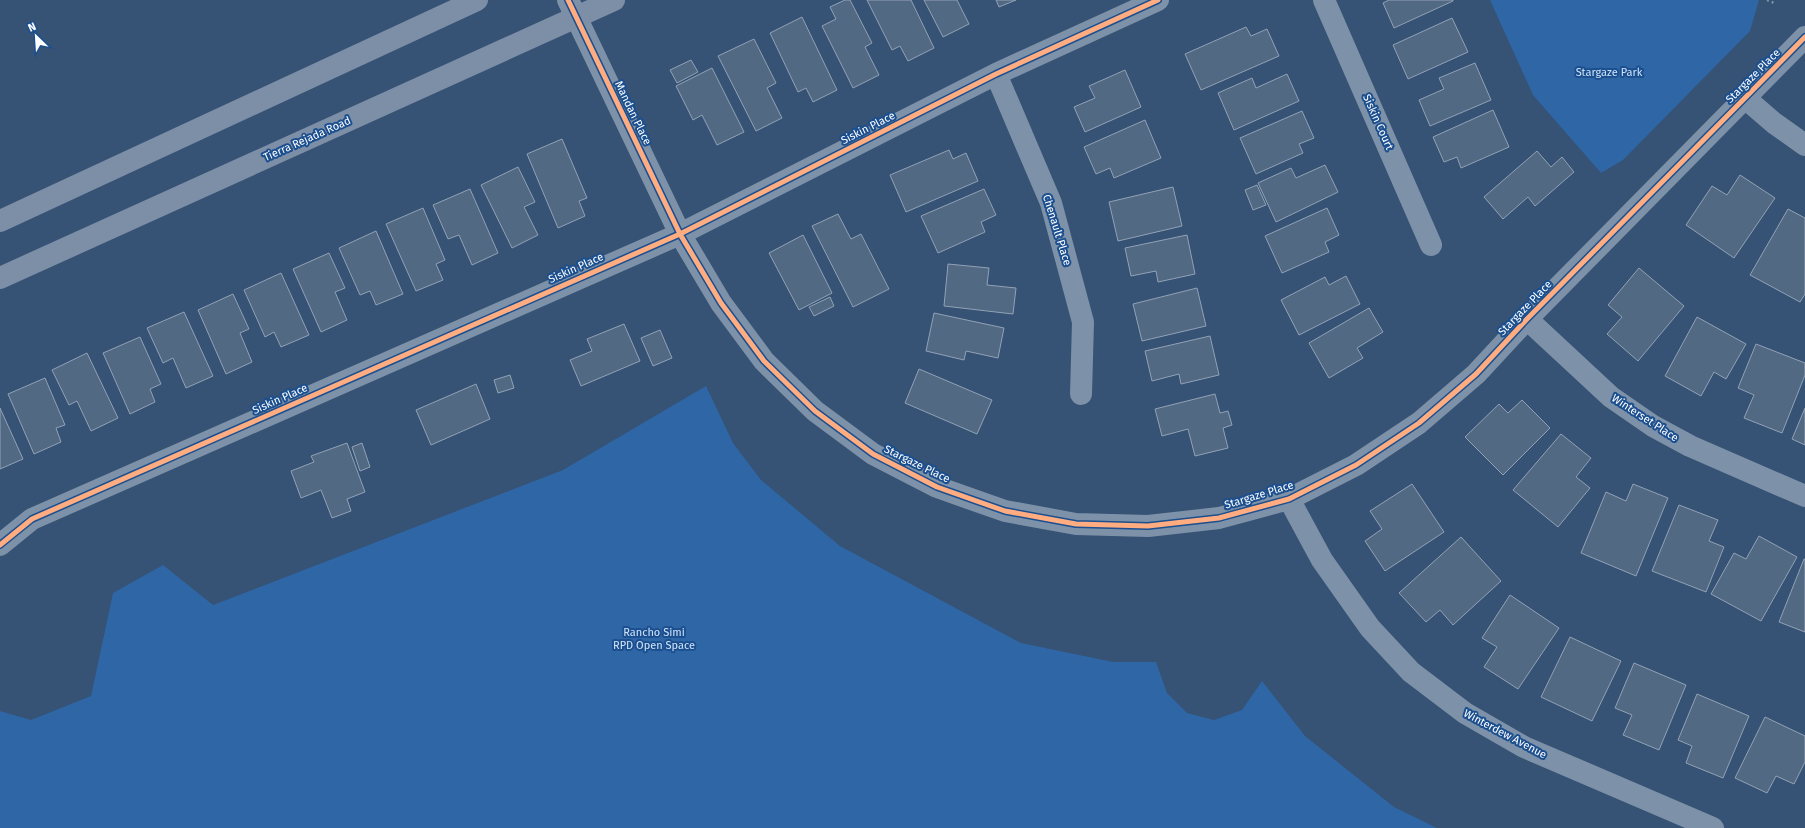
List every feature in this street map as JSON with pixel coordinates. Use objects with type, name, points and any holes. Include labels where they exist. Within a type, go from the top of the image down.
[{"type":"main road","points":[[0,221],[477,0]]},
{"type":"main road","name":"Tierra Rejada Road","points":[[0,278],[572,9],[614,0]]},
{"type":"street","name":"Siskin Place","points":[[0,545],[32,518],[680,234],[996,74],[1158,0]]},
{"type":"street","name":"Siskin Court","points":[[1324,0],[1431,245]]},
{"type":"street","name":"Mandan Place","points":[[572,9],[680,234]]},
{"type":"street","name":"Stargaze Place","points":[[680,234],[721,303],[764,361],[815,411],[873,454],[937,487],[1005,510],[1076,524],[1148,526],[1219,518],[1289,499],[1356,465],[1419,423],[1476,374],[1527,319],[1805,37]]},
{"type":"street","name":"Chenault Place","points":[[996,74],[1051,203],[1083,322],[1081,394]]},
{"type":"street","points":[[1746,98],[1774,123],[1805,145]]},
{"type":"street","name":"Winterset Place","points":[[1527,319],[1611,397],[1653,426],[1690,446],[1805,496]]},
{"type":"street","name":"Winterdew Avenue","points":[[1289,499],[1322,560],[1370,628],[1411,672],[1465,713],[1524,747],[1714,828]]},
{"type":"path","points":[[1767,0],[1774,3]]},
{"type":"green space","name":"Stargaze Park","points":[[1490,0],[1759,0],[1750,31],[1623,160],[1601,173],[1533,95]]},
{"type":"green space","name":"Rancho Simi RPD Open Space","points":[[706,386],[733,443],[761,480],[840,546],[1021,643],[1113,662],[1156,662],[1167,693],[1187,713],[1214,720],[1242,710],[1262,681],[1305,736],[1394,807],[1437,828],[0,828],[0,711],[31,720],[91,696],[113,593],[163,565],[213,605],[563,470]]},
{"type":"building","points":[[845,0],[850,0],[872,43],[865,47],[879,75],[853,88],[822,26],[836,19],[830,7]]},
{"type":"building","points":[[867,0],[911,0],[934,48],[908,61],[900,46],[892,50]]},
{"type":"building","points":[[924,0],[957,0],[969,24],[943,37]]},
{"type":"building","points":[[996,0],[1016,0],[999,7]]},
{"type":"building","points":[[1389,0],[1453,1],[1394,28],[1383,3]]},
{"type":"building","points":[[802,17],[837,90],[813,102],[806,88],[798,92],[770,33]]},
{"type":"building","points":[[1452,18],[1468,52],[1408,79],[1393,45]]},
{"type":"building","points":[[1246,27],[1251,36],[1267,29],[1279,56],[1201,90],[1185,54]]},
{"type":"building","points":[[754,39],[776,83],[767,88],[782,118],[756,131],[718,56]]},
{"type":"building","points":[[691,60],[698,72],[677,83],[670,70]]},
{"type":"building","points":[[1475,63],[1491,100],[1430,126],[1419,100],[1444,89],[1439,78]]},
{"type":"building","points":[[712,68],[744,132],[717,145],[702,115],[693,120],[676,86]]},
{"type":"building","points":[[1125,70],[1141,107],[1085,132],[1074,107],[1095,98],[1089,86]]},
{"type":"building","points":[[1287,74],[1299,101],[1234,130],[1218,93],[1252,78],[1256,88]]},
{"type":"building","points":[[1493,110],[1509,147],[1461,168],[1457,157],[1444,162],[1433,137]]},
{"type":"building","points":[[1302,111],[1314,138],[1299,144],[1303,153],[1256,174],[1240,138]]},
{"type":"building","points":[[1145,120],[1161,158],[1114,178],[1110,168],[1096,174],[1084,147]]},
{"type":"building","points":[[562,139],[587,198],[579,201],[585,216],[558,228],[527,154]]},
{"type":"building","points":[[949,150],[953,159],[966,153],[978,181],[906,212],[890,175]]},
{"type":"building","points":[[1537,151],[1551,167],[1562,157],[1574,172],[1535,206],[1528,197],[1503,219],[1484,197]]},
{"type":"building","points":[[1325,165],[1338,192],[1276,222],[1258,183],[1291,168],[1296,178]]},
{"type":"building","points":[[518,167],[535,202],[524,207],[538,235],[512,248],[481,185]]},
{"type":"building","points":[[1740,175],[1775,198],[1734,258],[1686,225],[1712,186],[1727,195]]},
{"type":"building","points":[[1257,185],[1266,205],[1253,210],[1245,190]]},
{"type":"building","points":[[1173,187],[1182,226],[1118,241],[1109,202]]},
{"type":"building","points":[[470,189],[498,253],[472,265],[459,235],[448,239],[433,205]]},
{"type":"building","points":[[984,189],[996,215],[981,222],[985,232],[938,253],[921,216]]},
{"type":"building","points":[[423,208],[445,260],[436,264],[443,280],[416,291],[386,224]]},
{"type":"building","points":[[1327,208],[1339,235],[1325,242],[1329,252],[1282,273],[1265,236]]},
{"type":"building","points":[[1788,209],[1805,218],[1805,294],[1800,302],[1750,275]]},
{"type":"building","points":[[838,214],[851,239],[861,234],[889,289],[853,307],[812,226]]},
{"type":"building","points":[[376,231],[403,294],[376,305],[370,291],[360,295],[339,248]]},
{"type":"building","points":[[803,235],[832,293],[799,310],[769,253]]},
{"type":"building","points":[[1187,235],[1195,274],[1158,282],[1156,271],[1131,276],[1125,248]]},
{"type":"building","points":[[329,253],[345,288],[335,292],[347,320],[321,332],[293,269]]},
{"type":"building","points":[[948,264],[989,268],[987,285],[1016,288],[1013,314],[944,306]]},
{"type":"building","points":[[1639,268],[1684,306],[1638,361],[1607,334],[1622,317],[1608,305]]},
{"type":"building","points":[[281,273],[309,335],[281,347],[274,332],[265,337],[244,290]]},
{"type":"building","points":[[1346,276],[1360,304],[1299,335],[1281,300],[1325,277],[1329,285]]},
{"type":"building","points":[[1197,288],[1206,326],[1142,341],[1133,304]]},
{"type":"building","points":[[233,294],[249,329],[240,333],[252,362],[226,374],[198,310]]},
{"type":"building","points":[[830,297],[834,306],[814,316],[809,307]]},
{"type":"building","points":[[1369,308],[1383,332],[1357,348],[1363,358],[1329,378],[1309,343]]},
{"type":"building","points":[[184,312],[213,376],[186,388],[173,358],[163,363],[147,328]]},
{"type":"building","points":[[934,313],[1004,328],[998,358],[966,351],[964,360],[926,351]]},
{"type":"building","points":[[1697,317],[1746,344],[1726,379],[1714,372],[1701,396],[1665,376]]},
{"type":"building","points":[[624,324],[640,361],[581,386],[570,360],[592,351],[587,339]]},
{"type":"building","points":[[660,330],[672,358],[653,366],[641,338]]},
{"type":"building","points":[[1210,336],[1219,375],[1181,384],[1179,374],[1152,381],[1145,351]]},
{"type":"building","points":[[140,337],[161,384],[150,389],[155,402],[130,414],[103,353]]},
{"type":"building","points":[[1756,344],[1805,363],[1805,375],[1782,433],[1744,418],[1754,395],[1738,388]]},
{"type":"building","points":[[87,353],[118,418],[91,431],[77,401],[69,405],[52,370]]},
{"type":"building","points":[[919,369],[992,400],[977,434],[905,403]]},
{"type":"building","points":[[510,375],[514,388],[498,393],[494,380]]},
{"type":"building","points":[[45,378],[65,425],[56,428],[61,442],[34,454],[8,394]]},
{"type":"building","points":[[476,384],[490,419],[431,445],[416,410]]},
{"type":"building","points":[[1215,394],[1220,413],[1228,411],[1232,425],[1223,428],[1228,448],[1195,456],[1188,429],[1162,436],[1155,409]]},
{"type":"building","points":[[1522,400],[1550,428],[1503,475],[1465,437],[1499,404],[1508,413]]},
{"type":"building","points":[[0,408],[23,459],[0,469]]},
{"type":"building","points":[[1805,408],[1805,445],[1792,439]]},
{"type":"building","points":[[1561,434],[1591,458],[1576,477],[1590,488],[1558,527],[1513,490]]},
{"type":"building","points":[[347,443],[365,492],[347,499],[351,511],[332,518],[321,490],[301,498],[291,471],[314,462],[311,456]]},
{"type":"building","points":[[362,443],[370,467],[360,471],[352,447]]},
{"type":"building","points":[[1412,484],[1444,532],[1385,571],[1365,541],[1382,529],[1370,511]]},
{"type":"building","points":[[1633,484],[1668,498],[1636,576],[1581,553],[1606,492],[1626,501]]},
{"type":"building","points":[[1679,505],[1718,520],[1709,541],[1724,547],[1706,592],[1652,571]]},
{"type":"building","points":[[1759,536],[1797,557],[1761,621],[1711,594],[1734,553],[1746,559]]},
{"type":"building","points":[[1461,537],[1501,581],[1453,625],[1440,610],[1426,622],[1399,593]]},
{"type":"building","points":[[1805,559],[1805,632],[1779,622]]},
{"type":"building","points":[[1510,595],[1559,628],[1518,689],[1484,667],[1497,647],[1482,638]]},
{"type":"building","points":[[1570,637],[1621,661],[1592,721],[1541,697]]},
{"type":"building","points":[[1634,663],[1686,685],[1659,750],[1623,735],[1632,715],[1615,708]]},
{"type":"building","points":[[1697,694],[1749,716],[1723,778],[1686,763],[1692,746],[1678,740]]},
{"type":"building","points":[[1765,717],[1805,736],[1805,762],[1794,784],[1776,776],[1767,793],[1735,778]]},
{"type":"cycle path","points":[[568,0],[680,234],[721,303],[764,361],[815,411],[873,454],[937,487],[1005,511],[1076,524],[1148,526],[1219,518],[1289,499],[1356,465],[1419,423],[1476,374],[1527,319],[1805,37]]},
{"type":"cycle path","points":[[0,545],[32,519],[680,234],[996,74],[1158,0]]}]
